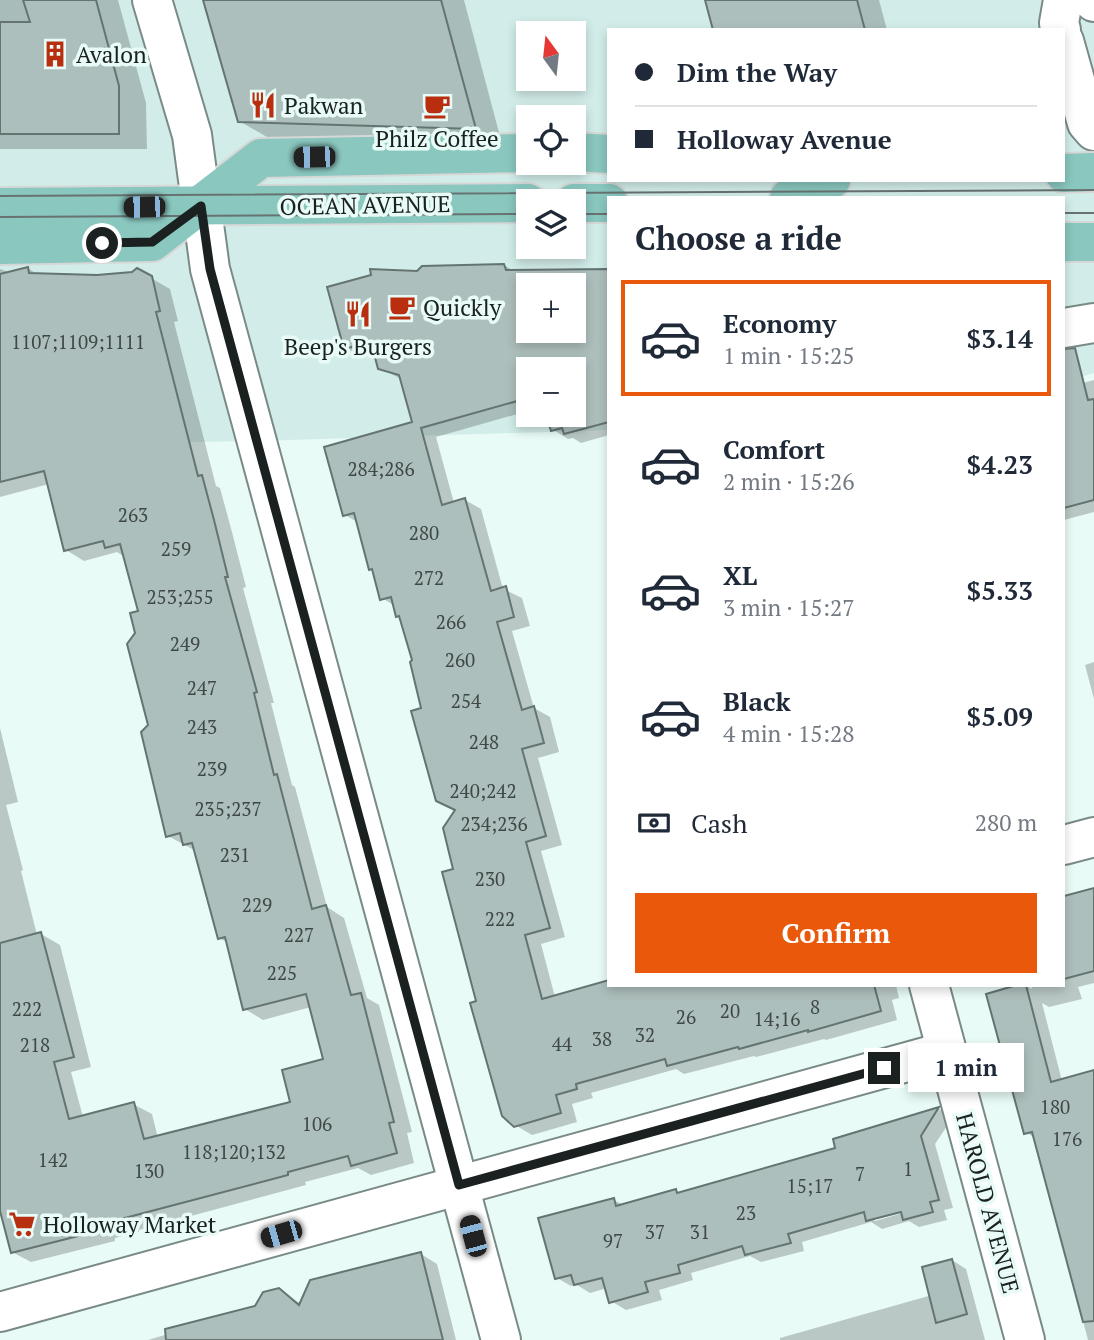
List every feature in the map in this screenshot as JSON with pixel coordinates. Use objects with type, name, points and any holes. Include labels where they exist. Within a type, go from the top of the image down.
[{"type":"main road","points":[[0,245],[152,242],[261,158],[516,153]]},
{"type":"main road","points":[[586,153],[607,155]]},
{"type":"main road","points":[[1065,173],[1094,173]]},
{"type":"main road","points":[[794,196],[826,182]]},
{"type":"main road","points":[[586,203],[607,203]]},
{"type":"main road","name":"OCEAN AVENUE","points":[[0,207],[516,204]]},
{"type":"main road","points":[[1065,242],[1094,242]]},
{"type":"street","points":[[152,0],[192,135],[210,269],[501,1340]]},
{"type":"street","points":[[1060,28],[1063,0]]},
{"type":"street","points":[[1065,45],[1087,123],[1094,131]]},
{"type":"street","points":[[1065,328],[1094,323]]},
{"type":"street","points":[[1065,845],[1094,837]]},
{"type":"street","name":"HAROLD AVENUE","points":[[930,987],[1025,1340]]},
{"type":"street","points":[[0,1312],[947,1051]]},
{"type":"shaded area","points":[[0,0],[1094,0],[1094,373],[1065,382],[1065,196],[607,196],[607,430],[257,441],[0,445]]},
{"type":"building","name":"Avalon","points":[[23,0],[96,0],[119,86],[119,134],[0,134],[0,22],[30,22]]},
{"type":"building","points":[[203,0],[441,0],[476,129],[238,122]]},
{"type":"building","points":[[705,0],[857,0],[864,28],[712,28]]},
{"type":"building","points":[[504,264],[506,270],[607,269],[607,423],[564,434],[562,428],[551,431],[550,427],[586,427],[586,357],[516,357],[516,401],[421,428],[442,505],[465,498],[491,591],[506,586],[514,617],[497,622],[522,710],[534,706],[544,743],[522,749],[546,836],[526,842],[550,928],[525,935],[542,999],[607,981],[607,987],[875,987],[881,1011],[739,1049],[738,1047],[667,1066],[665,1059],[576,1084],[577,1089],[556,1095],[561,1113],[514,1127],[502,1116],[470,1003],[476,1001],[442,872],[453,869],[443,828],[455,810],[436,801],[411,711],[421,708],[410,662],[412,660],[399,616],[396,617],[391,597],[380,600],[354,513],[343,516],[324,447],[412,422],[399,375],[378,369],[371,342],[344,349],[327,287],[371,275],[370,269],[417,271],[422,266]]},
{"type":"building","points":[[28,267],[29,273],[97,275],[132,272],[137,268],[152,276],[160,311],[156,312],[198,476],[202,475],[214,520],[228,577],[225,577],[257,692],[254,693],[274,775],[277,774],[312,909],[326,905],[351,995],[361,993],[394,1122],[389,1123],[397,1153],[351,1166],[348,1156],[288,1172],[288,1175],[121,1219],[122,1222],[97,1228],[98,1231],[11,1253],[0,1211],[0,943],[41,932],[74,1057],[54,1062],[69,1119],[134,1102],[144,1139],[290,1102],[282,1070],[323,1059],[306,994],[243,1010],[225,937],[218,939],[192,843],[183,845],[180,833],[166,837],[141,732],[148,725],[127,644],[135,633],[130,613],[138,611],[120,544],[105,548],[103,541],[64,551],[44,471],[0,482],[0,274]]},
{"type":"building","points":[[1075,348],[1088,400],[1094,399],[1094,500],[1065,508],[1065,349]]},
{"type":"building","points":[[1094,888],[1094,971],[1065,979],[1065,896]]},
{"type":"building","points":[[1010,987],[1027,987],[1051,1082],[1094,1070],[1094,1321],[1083,1322],[1032,1132],[1024,1134],[986,994]]},
{"type":"building","points":[[939,1107],[921,1136],[939,1200],[930,1202],[933,1212],[903,1220],[901,1212],[866,1221],[864,1212],[788,1234],[791,1243],[745,1255],[742,1246],[678,1265],[680,1273],[645,1282],[648,1292],[609,1303],[602,1278],[574,1285],[571,1275],[555,1279],[538,1218],[614,1198],[616,1206],[676,1189],[677,1193],[835,1148],[833,1139]]},
{"type":"building","points":[[421,1252],[443,1340],[166,1340],[165,1329],[255,1306],[263,1292],[279,1288],[299,1305],[310,1280]]},
{"type":"building","points":[[952,1259],[967,1314],[936,1323],[922,1267]]},
{"type":"tram line","points":[[0,196],[1094,190]]},
{"type":"tram line","points":[[1065,213],[1094,213]]},
{"type":"tram line","points":[[0,217],[516,214]]},
{"type":"tram line","points":[[586,214],[607,214]]},
{"type":"place","name":"Avalon","points":[[55,54]]},
{"type":"place","name":"Pakwan","points":[[263,105]]},
{"type":"place","name":"Philz Coffee","points":[[437,106]]},
{"type":"place","name":"Quickly","points":[[402,307]]},
{"type":"place","name":"Beep's Burgers","points":[[358,314]]},
{"type":"place","name":"Holloway Market","points":[[22,1224]]},
{"type":"route","points":[[102,243],[152,242],[201,206],[210,269],[459,1185],[884,1068]]}]
